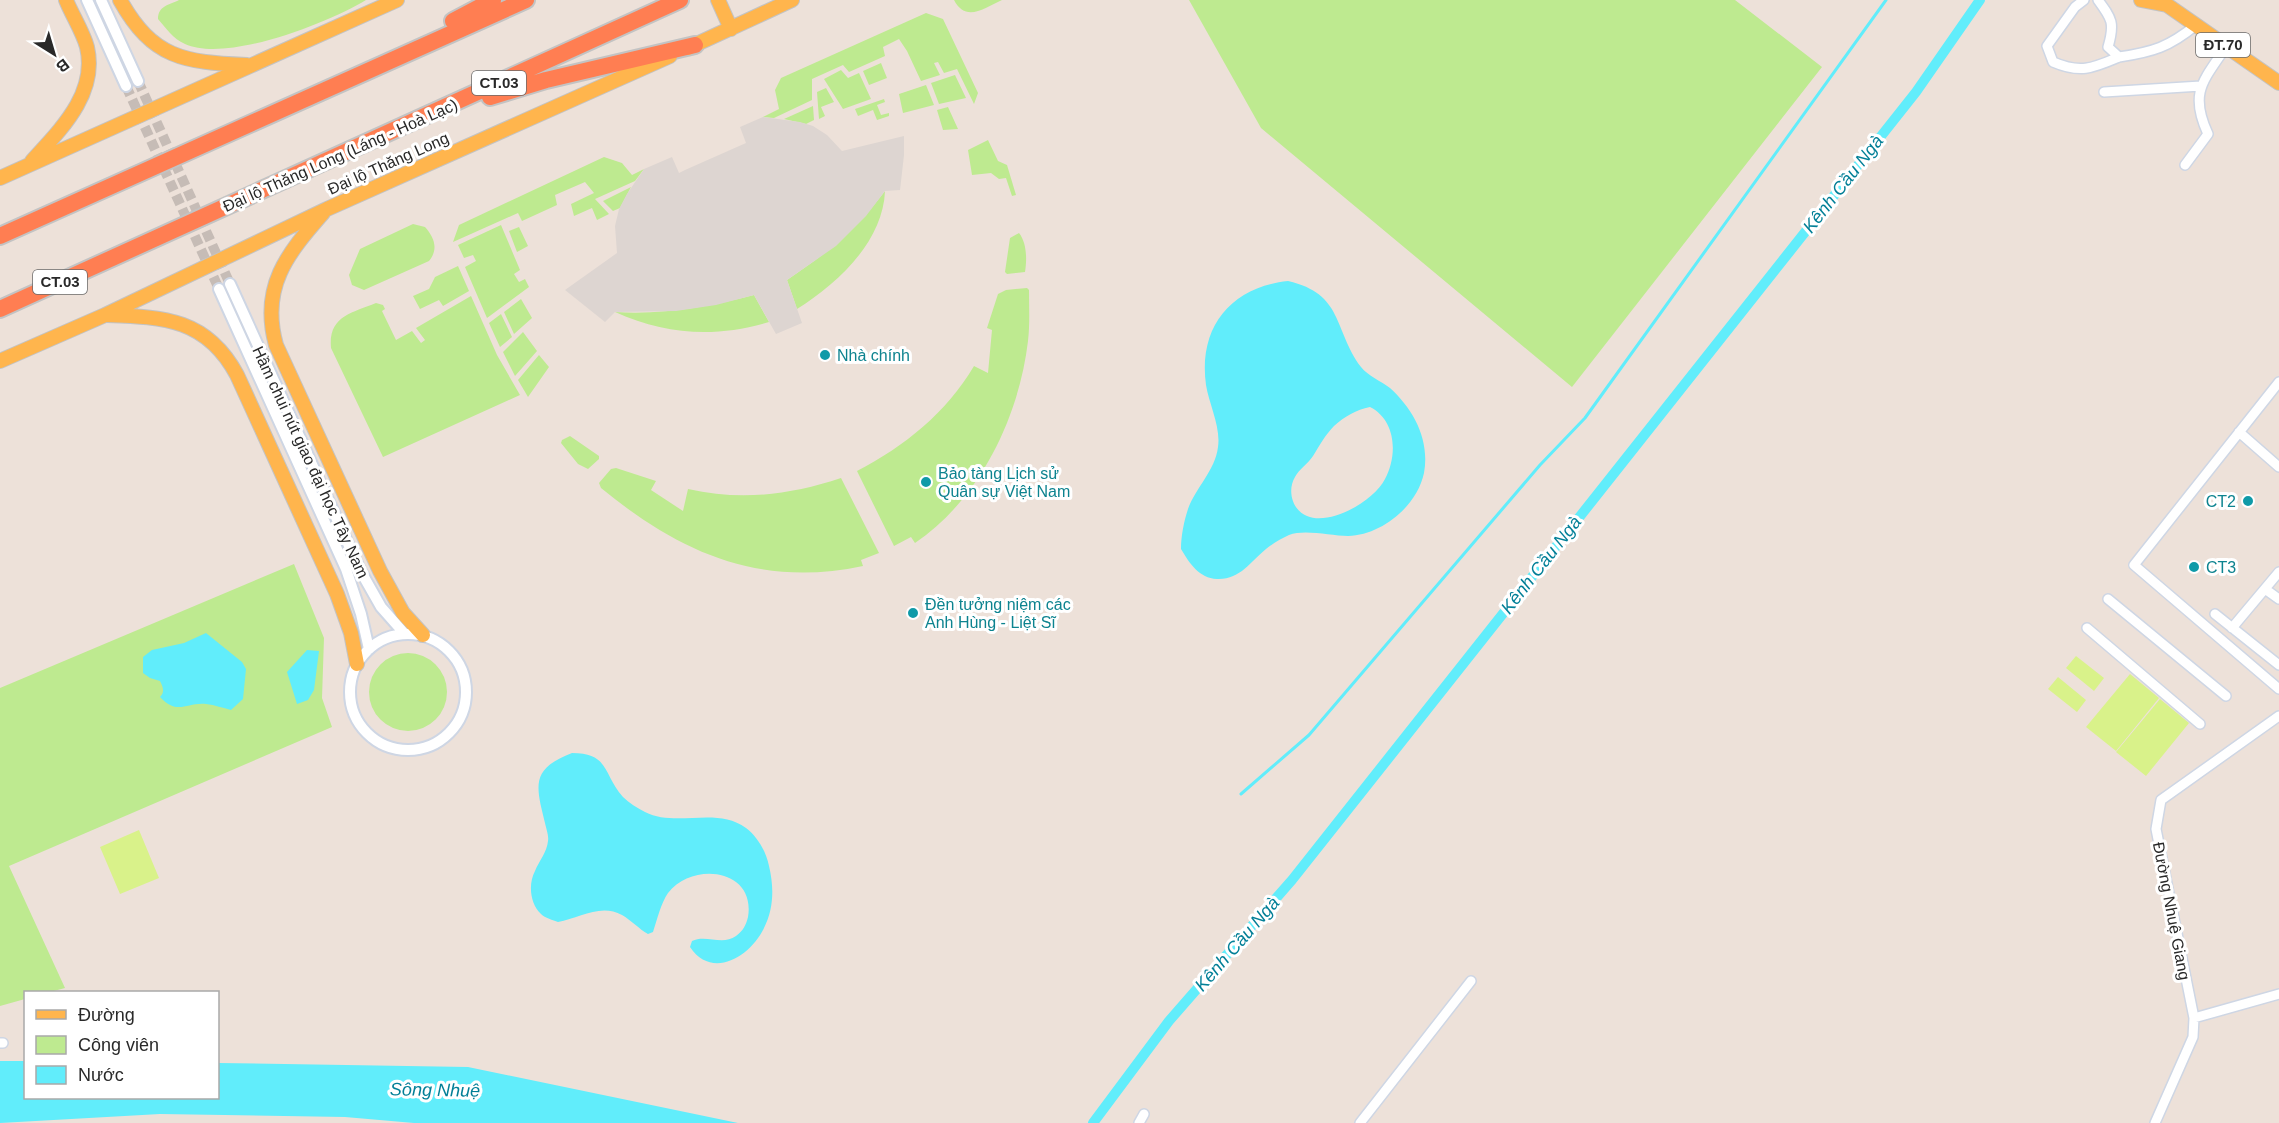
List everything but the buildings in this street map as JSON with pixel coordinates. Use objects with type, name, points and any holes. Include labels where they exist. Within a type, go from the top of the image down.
[{"type":"highway","points":[[225,135],[282,99],[431,32],[493,0]]},
{"type":"highway","points":[[0,236],[526,0]]},
{"type":"highway","name":"Đại lộ Thăng Long (Láng - Hoà Lạc)","points":[[0,309],[680,0]]},
{"type":"highway","points":[[317,166],[394,141],[481,99],[546,80],[695,45]]},
{"type":"highway","points":[[0,227],[126,179]]},
{"type":"highway","points":[[0,319],[52,296],[120,255]]},
{"type":"main road","points":[[28,166],[66,123],[86,86],[87,47],[66,0]]},
{"type":"main road","points":[[120,0],[133,23],[166,52],[210,63],[249,65]]},
{"type":"main road","points":[[0,178],[397,0]]},
{"type":"main road","points":[[718,0],[731,29]]},
{"type":"main road","name":"Đại lộ Thăng Long","points":[[0,362],[105,315],[327,209],[792,0]]},
{"type":"main road","name":"ĐT.70","points":[[2141,0],[2166,3],[2279,83]]},
{"type":"main road","points":[[327,209],[300,239],[279,274],[271,304],[273,332],[276,345],[380,571],[403,613],[423,635]]},
{"type":"main road","points":[[105,315],[166,320],[189,327],[208,337],[226,355],[337,594],[351,633],[357,664]]},
{"type":"street","points":[[87,0],[126,86]]},
{"type":"street","points":[[101,0],[138,81]]},
{"type":"street","points":[[2084,0],[2075,7],[2047,46],[2053,62],[2070,69],[2089,69],[2119,57],[2148,53],[2176,42],[2196,26]]},
{"type":"street","points":[[2098,0],[2112,19],[2112,32],[2108,47],[2119,57]]},
{"type":"street","points":[[2185,165],[2208,134],[2199,114],[2200,86],[2226,47]]},
{"type":"street","points":[[2104,93],[2200,86]]},
{"type":"street","name":"Hầm chui nút giao đại học Tây Nam","points":[[230,284],[360,570],[381,606],[404,633]]},
{"type":"street","name":"Hầm chui nút giao đại học Tây Nam","points":[[219,289],[346,569],[361,614],[369,649]]},
{"type":"street","points":[[2279,382],[2134,565],[2279,689]]},
{"type":"street","points":[[2238,432],[2279,467]]},
{"type":"street","points":[[2232,628],[2279,572]]},
{"type":"street","points":[[2265,589],[2279,599]]},
{"type":"street","points":[[2108,599],[2226,696]]},
{"type":"street","points":[[2215,614],[2279,665]]},
{"type":"street","points":[[2087,628],[2200,724]]},
{"type":"street","points":[[404,633],[423,635],[441,643],[455,656],[464,673],[467,692],[464,711],[455,728],[441,741],[423,749],[403,751],[384,746],[368,735],[360,725],[350,702],[350,682],[357,664],[369,649],[385,638],[404,633]]},
{"type":"street","name":"Đường Nhuệ Giang","points":[[2155,1123],[2193,1037],[2193,1018],[2156,829],[2161,801],[2279,716]]},
{"type":"street","points":[[1360,1123],[1471,981]]},
{"type":"street","points":[[2193,1018],[2279,994]]},
{"type":"green space","points":[[179,0],[366,0],[328,19],[277,38],[226,48],[203,49],[181,42],[158,19],[162,9]]},
{"type":"green space","points":[[954,0],[1002,0],[982,10],[970,12],[964,11]]},
{"type":"green space","points":[[1189,0],[1735,0],[1822,67],[1572,387],[1261,128]]},
{"type":"green space","points":[[926,13],[943,19],[978,93],[974,104],[957,69],[944,73],[938,62],[934,63],[940,75],[921,81],[899,39],[883,47],[885,56],[849,72],[843,65],[812,79],[812,100],[774,118],[763,117],[779,109],[775,90],[781,78]]},
{"type":"green space","points":[[881,63],[887,78],[869,85],[863,71]]},
{"type":"green space","points":[[841,70],[848,78],[859,73],[871,99],[843,109],[824,79]]},
{"type":"green space","points":[[955,75],[966,98],[939,104],[931,83]]},
{"type":"green space","points":[[926,85],[934,105],[903,113],[899,94]]},
{"type":"green space","points":[[826,88],[834,102],[821,107],[825,116],[819,119],[817,92]]},
{"type":"green space","points":[[884,99],[885,102],[877,105],[881,115],[889,113],[889,116],[877,120],[873,110],[858,116],[855,109]]},
{"type":"green space","points":[[813,106],[814,120],[806,124],[784,119]]},
{"type":"green space","points":[[948,107],[958,129],[943,130],[937,110]]},
{"type":"green space","points":[[988,140],[998,161],[1007,165],[1016,195],[1012,196],[1006,178],[999,179],[991,173],[972,175],[968,150]]},
{"type":"green space","points":[[604,157],[622,163],[632,175],[644,169],[635,181],[595,199],[609,214],[597,220],[592,208],[574,216],[571,204],[594,193],[585,182],[555,195],[557,205],[522,221],[518,213],[453,242],[459,225]]},
{"type":"green space","points":[[631,187],[620,208],[613,211],[603,201]]},
{"type":"green space","points":[[885,191],[882,210],[867,244],[842,274],[797,309],[787,280],[840,240],[863,218]]},
{"type":"green space","points":[[413,224],[425,227],[433,239],[435,248],[429,261],[364,290],[352,285],[349,275],[360,249]]},
{"type":"green space","points":[[501,225],[520,270],[514,274],[519,282],[525,279],[529,287],[487,318],[465,267],[476,261],[473,255],[464,258],[458,245]]},
{"type":"green space","points":[[519,227],[528,246],[517,252],[509,231]]},
{"type":"green space","points":[[1019,233],[1026,252],[1025,272],[1007,274],[1005,272],[1010,238]]},
{"type":"green space","points":[[458,266],[469,291],[443,306],[439,300],[420,309],[413,296],[429,289],[435,277]]},
{"type":"green space","points":[[1027,288],[1029,290],[1029,328],[1023,370],[1016,398],[993,454],[959,504],[938,525],[915,543],[911,537],[894,546],[857,471],[892,451],[923,427],[951,399],[974,366],[988,373],[992,330],[987,328],[998,294],[1006,290]]},
{"type":"green space","points":[[754,295],[769,322],[730,330],[691,332],[653,326],[615,312],[685,309]]},
{"type":"green space","points":[[471,296],[497,355],[520,395],[383,457],[331,348],[333,329],[343,317],[376,303],[383,305],[385,309],[382,311],[396,340],[412,331],[421,343],[425,340],[416,328]]},
{"type":"green space","points":[[521,299],[532,318],[514,334],[504,312]]},
{"type":"green space","points":[[501,314],[512,337],[500,347],[489,323]]},
{"type":"green space","points":[[523,332],[537,351],[515,376],[503,352]]},
{"type":"green space","points":[[539,355],[549,367],[528,397],[518,380]]},
{"type":"green space","points":[[570,436],[599,456],[599,459],[588,469],[578,464],[561,443]]},
{"type":"green space","points":[[616,468],[656,481],[651,490],[683,511],[688,489],[727,495],[765,494],[803,489],[841,478],[879,553],[861,560],[863,566],[825,572],[790,572],[756,568],[723,560],[661,531],[601,488],[599,483],[611,469]]},
{"type":"green space","points":[[294,564],[324,638],[322,698],[332,727],[9,866],[65,988],[54,991],[24,991],[24,999],[0,1006],[0,688]]},
{"type":"green space","points":[[408,653],[423,656],[436,664],[444,677],[447,692],[444,707],[436,720],[423,728],[408,731],[393,728],[380,720],[372,707],[369,692],[372,677],[380,664],[393,656]]},
{"type":"green space","points":[[2076,656],[2104,678],[2094,691],[2066,668]]},
{"type":"green space","points":[[2130,674],[2159,698],[2116,751],[2086,727]]},
{"type":"green space","points":[[2058,677],[2086,700],[2077,712],[2048,689]]},
{"type":"green space","points":[[2160,699],[2189,723],[2146,776],[2116,752]]},
{"type":"green space","points":[[139,830],[159,878],[120,894],[100,847]]},
{"type":"shaded area","points":[[763,117],[813,126],[827,135],[842,151],[904,136],[900,190],[885,191],[866,216],[836,246],[787,280],[802,323],[776,334],[754,295],[716,305],[676,311],[615,312],[605,322],[565,290],[617,253],[615,226],[619,209],[644,169],[672,157],[679,173],[746,143],[740,127]]},
{"type":"water","points":[[1288,281],[1306,287],[1328,304],[1361,367],[1390,388],[1413,416],[1425,449],[1424,473],[1414,497],[1406,507],[1385,524],[1373,530],[1348,536],[1295,533],[1268,547],[1232,577],[1211,578],[1200,573],[1181,549],[1188,509],[1213,464],[1218,447],[1216,424],[1206,385],[1207,345],[1213,328],[1235,301],[1268,285]],"holes":[[[1370,407],[1379,413],[1390,429],[1393,449],[1389,470],[1379,487],[1362,503],[1339,514],[1317,518],[1302,513],[1292,499],[1291,488],[1297,474],[1311,459],[1328,433],[1342,419],[1360,410]]]},
{"type":"water","points":[[206,633],[242,662],[246,669],[243,699],[231,710],[206,704],[172,706],[160,697],[163,689],[160,681],[143,673],[143,657],[152,650],[184,643]]},
{"type":"water","points":[[307,650],[319,651],[314,690],[308,700],[297,704],[287,672]]},
{"type":"water","points":[[572,753],[584,754],[600,761],[623,797],[645,812],[670,818],[722,818],[746,828],[754,836],[764,850],[768,861],[772,897],[770,913],[764,928],[750,948],[730,961],[719,963],[709,962],[699,957],[690,947],[692,941],[697,939],[731,939],[744,928],[748,917],[748,901],[742,888],[733,880],[720,875],[692,876],[679,883],[668,893],[653,932],[648,934],[625,917],[606,910],[590,912],[558,922],[547,918],[537,910],[532,899],[531,888],[533,876],[546,849],[548,839],[540,799],[539,780],[549,765]]},
{"type":"water","name":"Sông Nhuệ","points":[[0,1061],[24,1061],[24,1099],[219,1099],[219,1063],[468,1067],[738,1123],[414,1123],[345,1117],[160,1114],[0,1123]]},
{"type":"waterway","points":[[1241,794],[1309,735],[1540,465],[1585,418],[1886,0]]},
{"type":"waterway","name":"Kênh Cầu Ngà","points":[[1093,1123],[1169,1021],[1292,880],[1916,92],[1980,0]]},
{"type":"tunnel","points":[[138,81],[230,284]]},
{"type":"tunnel","points":[[126,86],[219,289]]},
{"type":"place","name":"Nhà chính","points":[[825,355]]},
{"type":"place","name":"Bảo tàng Lịch sử Quân sự Việt Nam","points":[[926,482]]},
{"type":"place","name":"CT2","points":[[2248,501]]},
{"type":"place","name":"CT3","points":[[2194,567]]},
{"type":"place","name":"Đền tưởng niệm các Anh Hùng - Liệt Sĩ","points":[[913,613]]}]
